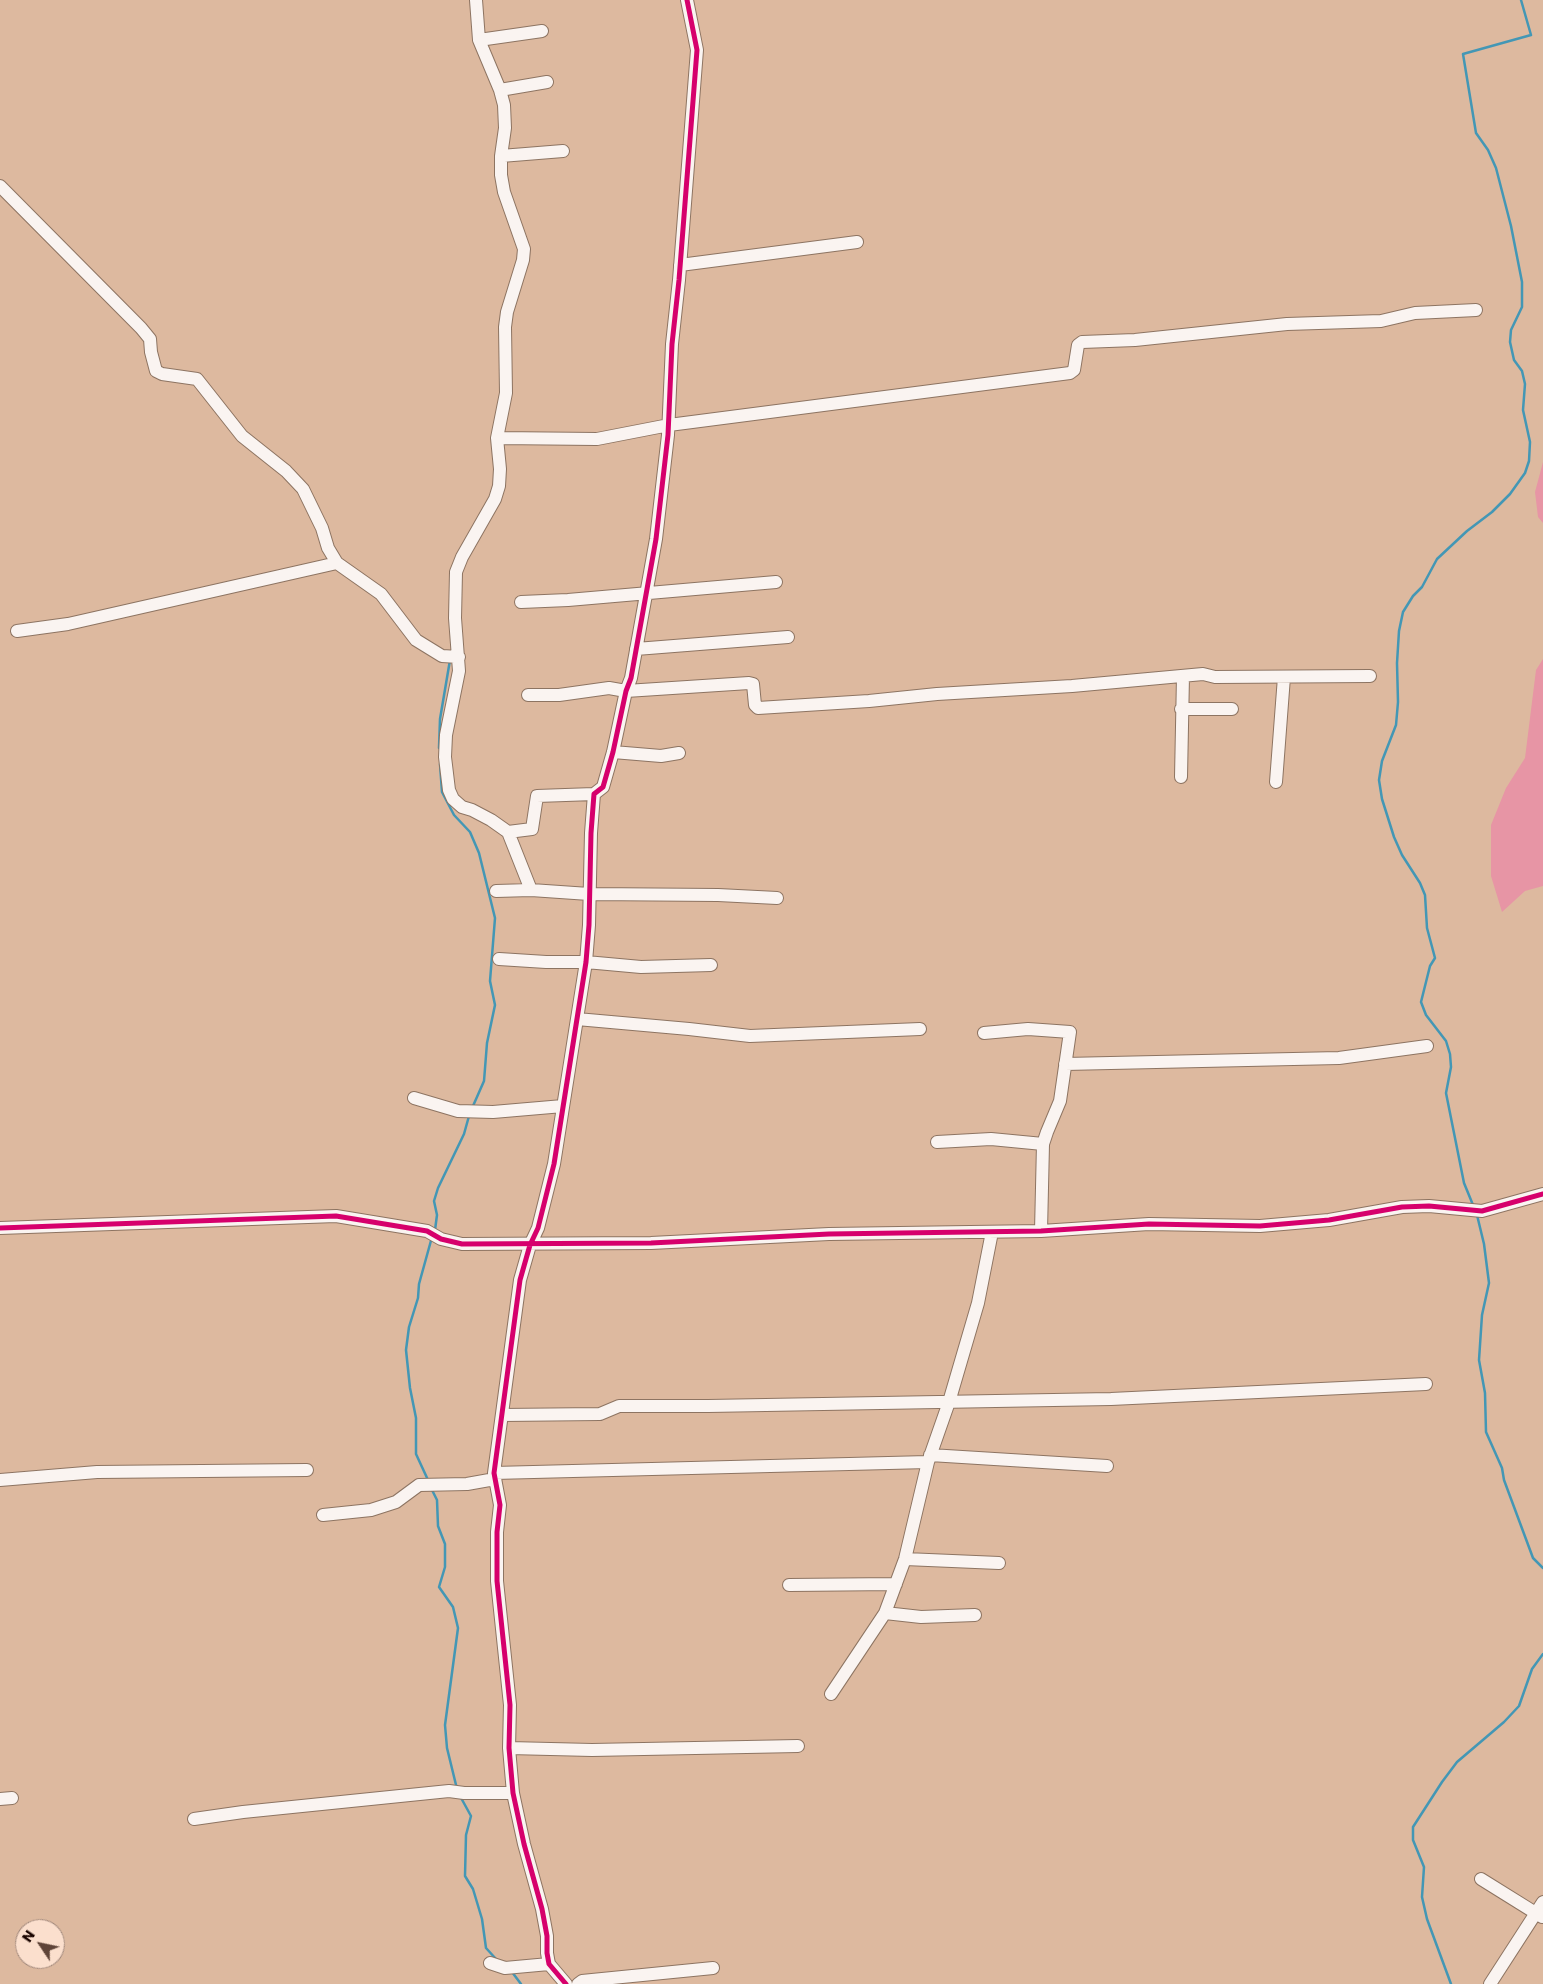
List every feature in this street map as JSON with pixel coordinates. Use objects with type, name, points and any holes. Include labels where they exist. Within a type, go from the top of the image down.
[{"type":"street","points":[[476,0],[478,40],[500,90],[505,128],[501,156],[501,175],[507,203],[524,249],[524,260],[507,312],[505,327],[506,393],[496,438],[500,486],[456,572],[455,618],[460,671],[446,735],[445,757],[449,790],[453,800],[462,807],[492,820],[508,832],[531,890]]},
{"type":"street","points":[[508,832],[532,829],[538,796],[594,794],[604,787],[626,691],[631,678],[656,539],[668,425],[672,344],[697,50],[687,0]]},
{"type":"street","points":[[478,40],[542,31]]},
{"type":"street","points":[[500,90],[547,82]]},
{"type":"street","points":[[501,156],[563,151]]},
{"type":"street","points":[[0,186],[141,328],[150,339],[156,371],[162,374],[197,379],[242,436],[286,471],[303,490],[322,528],[328,548],[337,563],[381,594],[416,640],[442,656],[459,657]]},
{"type":"street","points":[[680,265],[857,242]]},
{"type":"street","points":[[496,438],[597,439],[668,425],[1070,374],[1074,370],[1078,345],[1082,342],[1135,340],[1287,324],[1381,321],[1415,313],[1476,310]]},
{"type":"street","points":[[17,630],[68,624],[337,563]]},
{"type":"street","points":[[521,602],[645,594],[701,587],[776,582]]},
{"type":"street","points":[[636,649],[788,637]]},
{"type":"street","points":[[528,695],[559,695],[609,688],[626,691],[751,683],[755,705],[758,708],[1072,686],[1203,674],[1215,677],[1370,676]]},
{"type":"street","points":[[1181,777],[1183,676]]},
{"type":"street","points":[[1276,782],[1284,677]]},
{"type":"street","points":[[1181,709],[1232,709]]},
{"type":"street","points":[[613,752],[661,756],[679,753]]},
{"type":"street","points":[[566,1984],[550,1964],[542,1908],[524,1844],[513,1793],[509,1748],[510,1705],[497,1581],[497,1532],[500,1504],[494,1476],[520,1280],[530,1245],[538,1228],[554,1164],[586,962],[589,925],[590,833],[594,794]]},
{"type":"street","points":[[496,891],[531,890],[589,894],[718,895],[777,898]]},
{"type":"street","points":[[499,959],[586,962],[641,967],[711,965]]},
{"type":"street","points":[[577,1019],[750,1036],[920,1029]]},
{"type":"street","points":[[984,1033],[1028,1029],[1068,1031],[1070,1034],[1060,1100],[1046,1132],[1044,1144],[1042,1231]]},
{"type":"street","points":[[1065,1064],[1339,1058],[1427,1046]]},
{"type":"street","points":[[414,1098],[458,1111],[563,1106]]},
{"type":"street","points":[[937,1142],[991,1139],[1044,1144]]},
{"type":"street","points":[[0,1228],[336,1216],[427,1231],[441,1238],[462,1244],[650,1243],[828,1234],[1042,1231],[1148,1224],[1260,1226],[1329,1220],[1402,1207],[1429,1206],[1482,1211],[1543,1194]]},
{"type":"street","points":[[831,1694],[885,1613],[905,1559],[929,1459],[949,1402],[978,1303],[992,1232]]},
{"type":"street","points":[[502,1415],[600,1414],[619,1406],[1111,1399],[1426,1384]]},
{"type":"street","points":[[323,1515],[371,1510],[396,1502],[420,1485],[434,1483],[466,1484],[494,1476],[929,1459],[1106,1466]]},
{"type":"street","points":[[0,1480],[97,1472],[306,1470]]},
{"type":"street","points":[[905,1559],[999,1563]]},
{"type":"street","points":[[789,1585],[896,1584]]},
{"type":"street","points":[[885,1613],[921,1617],[975,1615]]},
{"type":"street","points":[[509,1748],[592,1750],[798,1746]]},
{"type":"street","points":[[194,1819],[242,1812],[449,1791],[464,1793],[513,1793]]},
{"type":"street","points":[[1481,1879],[1539,1915]]},
{"type":"street","points":[[1490,1984],[1539,1915],[1543,1902]]},
{"type":"street","points":[[490,1964],[508,1968],[550,1964]]},
{"type":"street","points":[[578,1984],[582,1981],[713,1968]]},
{"type":"shaded area","points":[[1543,462],[1543,523],[1538,517],[1535,492]]},
{"type":"shaded area","points":[[1543,659],[1543,886],[1525,891],[1502,912],[1491,876],[1491,825],[1506,788],[1525,758],[1536,670]]},
{"type":"waterway","points":[[1473,1205],[1464,1183],[1446,1093],[1451,1067],[1450,1054],[1446,1041],[1426,1015],[1421,1002],[1430,966],[1435,958],[1427,928],[1425,895],[1394,837],[1382,799],[1379,780],[1382,761],[1396,725],[1398,702],[1397,663],[1399,631],[1403,612],[1413,596],[1422,587],[1437,559],[1510,494],[1525,473],[1529,461],[1530,442],[1523,410],[1525,384],[1522,371],[1514,360],[1510,342],[1511,330],[1522,307],[1522,282],[1511,226],[1496,168],[1488,150],[1476,133],[1463,54],[1531,35],[1521,0]]},
{"type":"waterway","points":[[439,748],[440,719],[450,660]]},
{"type":"waterway","points":[[440,764],[442,792],[454,815],[470,832],[479,853],[495,918],[490,981],[495,1005],[487,1043],[484,1081],[473,1106]]},
{"type":"waterway","points":[[435,1230],[437,1215],[434,1201],[438,1188],[464,1134],[469,1116]]},
{"type":"waterway","points":[[1477,1215],[1484,1244],[1489,1283],[1482,1315],[1479,1360],[1485,1393],[1486,1432],[1502,1468],[1504,1480],[1533,1558],[1543,1568]]},
{"type":"waterway","points":[[428,1480],[416,1454],[416,1418],[410,1388],[406,1350],[409,1327],[418,1298],[419,1284],[432,1237]]},
{"type":"waterway","points":[[432,1490],[437,1500],[438,1526],[445,1544],[445,1567],[439,1587],[453,1607],[458,1628],[445,1725],[447,1748],[457,1789]]},
{"type":"waterway","points":[[1451,1984],[1427,1919],[1422,1897],[1424,1867],[1413,1840],[1413,1827],[1457,1762],[1504,1722],[1519,1706],[1532,1669],[1543,1654]]},
{"type":"waterway","points":[[460,1796],[471,1816],[466,1835],[465,1876],[473,1889],[482,1919],[486,1948],[496,1959]]},
{"type":"waterway","points":[[512,1972],[521,1984]]},
{"type":"cycle path","points":[[566,1984],[549,1964],[547,1936],[542,1909],[524,1844],[513,1793],[509,1748],[510,1705],[497,1581],[497,1532],[500,1505],[494,1473],[520,1280],[530,1245],[538,1228],[554,1164],[586,962],[594,794],[603,787],[613,752],[626,691],[631,678],[656,539],[668,435],[672,344],[679,280],[697,50],[687,0]]},
{"type":"cycle path","points":[[0,1228],[336,1216],[427,1231],[441,1239],[462,1244],[651,1243],[829,1234],[1041,1231],[1149,1224],[1260,1226],[1329,1220],[1402,1207],[1429,1206],[1482,1211],[1543,1194]]}]
